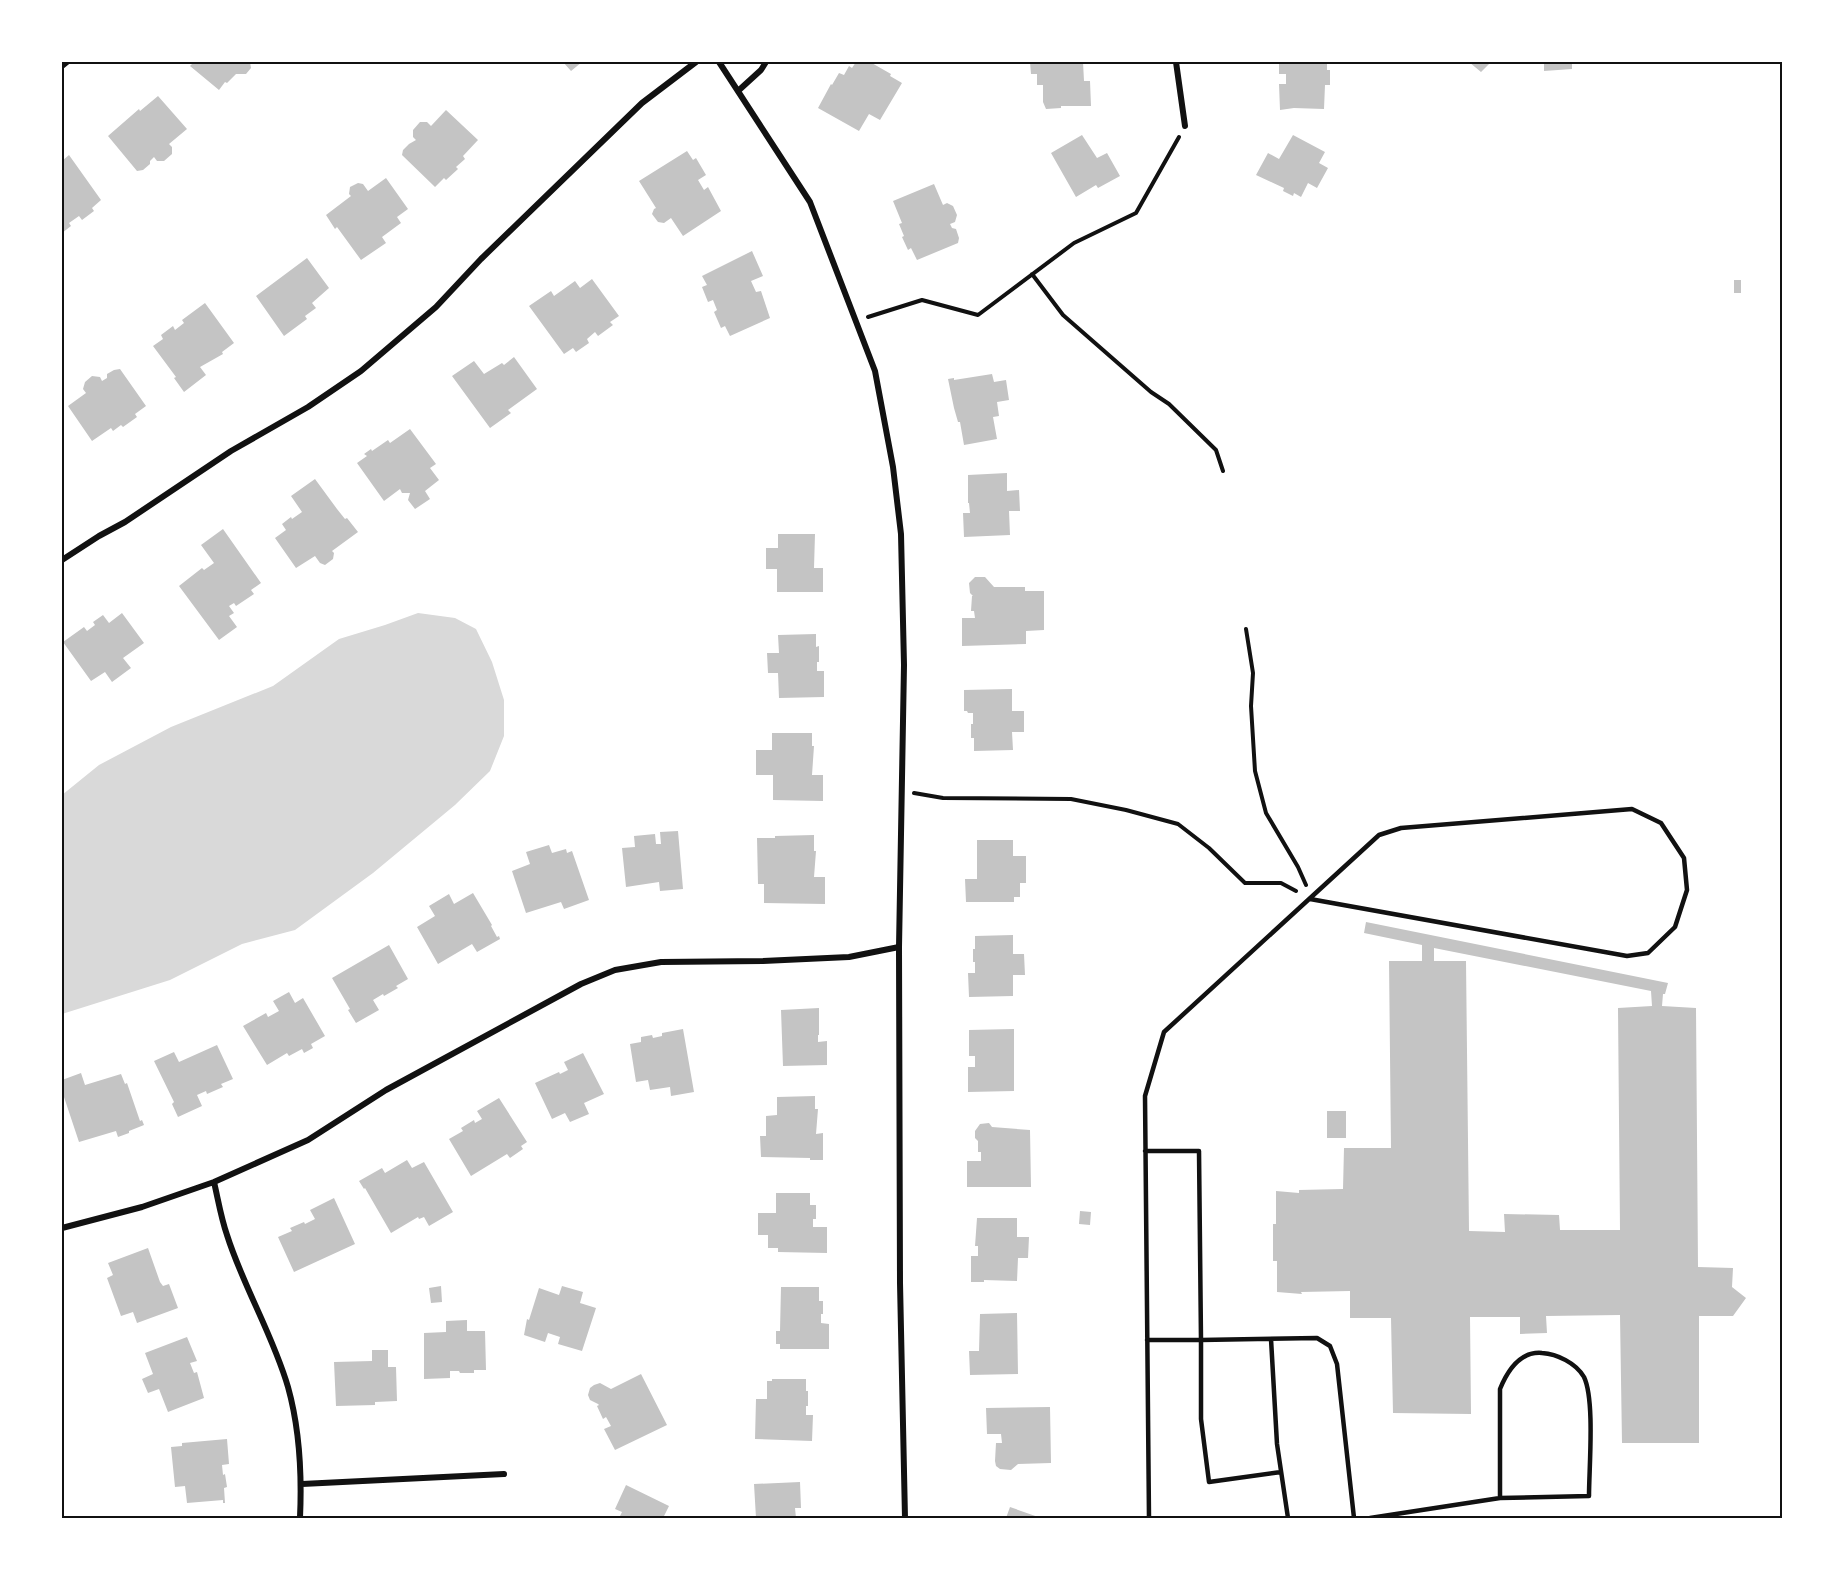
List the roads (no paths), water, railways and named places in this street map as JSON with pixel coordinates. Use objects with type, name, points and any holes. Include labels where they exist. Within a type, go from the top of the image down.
[{"type":"street","points":[[62,66],[67,62]]},
{"type":"street","points":[[62,560],[125,522],[231,450],[308,407],[361,371],[436,307],[481,259],[642,103],[696,62]]},
{"type":"street","points":[[719,62],[810,202],[875,371],[893,467],[901,534],[904,665],[899,947],[900,1271],[905,1518]]},
{"type":"street","points":[[738,91],[766,62]]},
{"type":"street","points":[[1176,62],[1185,126]]},
{"type":"street","points":[[62,1228],[141,1207],[214,1182],[308,1140],[386,1089],[580,984],[615,970],[661,962],[849,957],[899,947]]},
{"type":"street","points":[[214,1182],[227,1236],[287,1386],[297,1428],[302,1484],[300,1518]]},
{"type":"street","points":[[302,1484],[504,1474]]},
{"type":"lane","points":[[1149,1518],[1145,1096],[1164,1032],[1379,835],[1401,828],[1632,809],[1661,823],[1684,858],[1687,890],[1675,927],[1648,952],[1627,956],[1310,899]]},
{"type":"lane","points":[[1145,1151],[1199,1151],[1201,1419],[1209,1482],[1281,1472]]},
{"type":"lane","points":[[1147,1340],[1317,1338],[1330,1346],[1337,1364],[1354,1518]]},
{"type":"lane","points":[[1270,1339],[1277,1444],[1288,1518]]},
{"type":"lane","points":[[1370,1518],[1500,1498],[1589,1496],[1590,1396],[1583,1375],[1563,1357],[1539,1352],[1522,1357],[1507,1373],[1500,1389],[1500,1498]]}]
